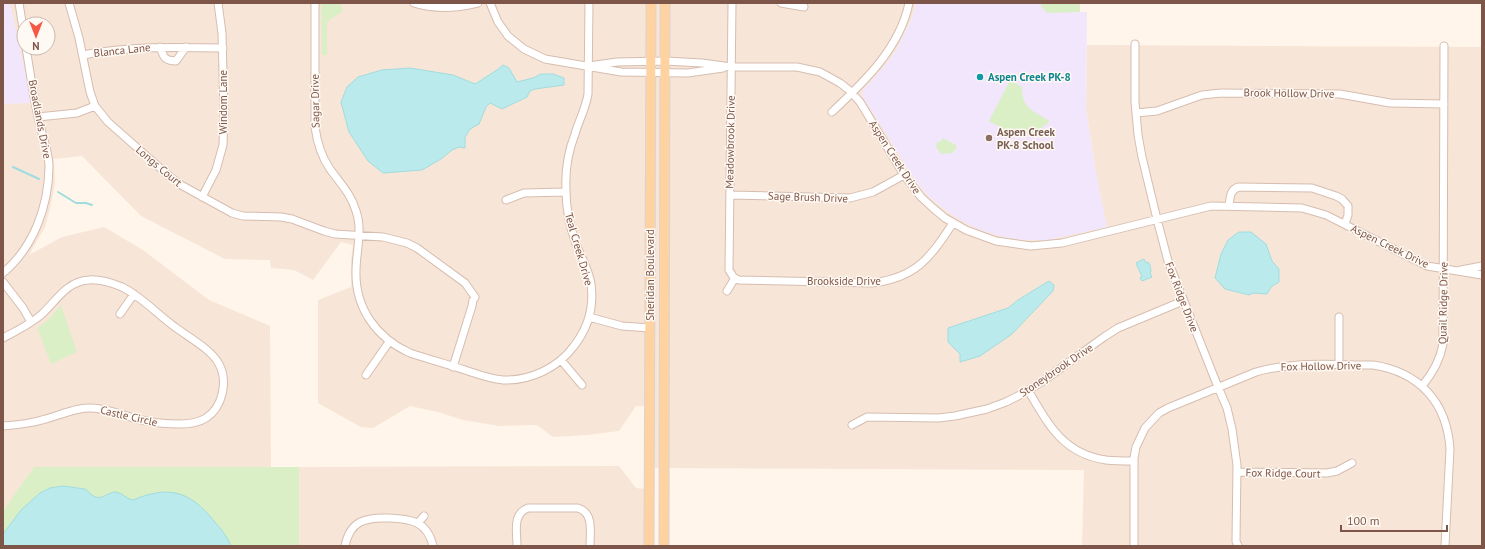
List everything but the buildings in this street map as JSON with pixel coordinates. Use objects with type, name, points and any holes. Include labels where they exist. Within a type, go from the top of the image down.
[{"type":"main road","name":"Sheridan Boulevard","points":[[649,546],[650,3]]},
{"type":"main road","name":"Sheridan Boulevard","points":[[664,546],[665,3]]},
{"type":"street","points":[[19,3],[21,16]]},
{"type":"street","name":"Longs Court","points":[[70,3],[83,55],[90,92],[95,106],[108,122],[168,176],[232,213],[243,216],[286,218],[335,234],[360,236]]},
{"type":"street","name":"Windom Lane","points":[[202,197],[216,170],[223,145],[223,48],[221,16],[218,3]]},
{"type":"street","name":"Sagar Drive","points":[[314,3],[315,127],[317,140],[325,160],[352,199],[358,217],[360,236]]},
{"type":"street","points":[[414,3],[432,7],[447,8],[478,3]]},
{"type":"street","name":"Aspen Creek Drive","points":[[490,3],[495,16],[504,30],[515,42],[524,49],[545,59],[621,72],[688,73],[731,66]]},
{"type":"street","name":"Teal Creek Drive","points":[[453,366],[503,380],[536,375],[545,371],[561,360],[572,350],[579,340],[589,317],[592,295],[590,282],[571,226],[566,192],[567,166],[571,147],[587,100],[589,66],[589,3]]},
{"type":"street","name":"Meadowbrook Drive","points":[[732,3],[729,270],[735,278]]},
{"type":"street","points":[[781,3],[804,7]]},
{"type":"street","points":[[832,112],[876,67],[888,51],[903,22],[909,3]]},
{"type":"street","name":"Fox Ridge Drive","points":[[1135,44],[1136,113],[1142,157],[1157,219],[1168,261],[1218,387],[1232,429],[1237,472],[1236,541],[1238,546]]},
{"type":"street","name":"Quail Ridge Drive","points":[[1422,386],[1433,372],[1441,354],[1443,344],[1444,46]]},
{"type":"street","name":"Blanca Lane","points":[[83,55],[109,50],[160,47],[223,48]]},
{"type":"street","name":"Blanca Lane","points":[[160,47],[166,60],[169,61],[176,61],[186,47]]},
{"type":"street","name":"Broadlands Drive","points":[[3,274],[18,259],[26,248],[44,207],[47,192],[49,166],[38,117],[27,56]]},
{"type":"street","name":"Aspen Creek Drive","points":[[589,66],[617,62],[702,63],[731,66],[809,68],[831,76],[852,93],[860,102],[904,175],[921,197],[952,223],[991,240],[1030,246],[1062,243],[1205,207],[1229,206],[1302,208],[1326,215],[1421,264],[1433,268],[1458,270],[1482,275]]},
{"type":"street","name":"Brook Hollow Drive","points":[[1136,113],[1157,111],[1202,95],[1221,93],[1340,94],[1390,103],[1444,104]]},
{"type":"street","points":[[38,117],[77,113],[95,106]]},
{"type":"street","name":"Sage Brush Drive","points":[[730,195],[850,198],[873,192],[904,175]]},
{"type":"street","name":"Aspen Creek Drive","points":[[1229,206],[1232,191],[1239,186],[1312,188],[1336,196],[1346,202],[1349,209],[1345,224]]},
{"type":"street","points":[[506,200],[524,193],[566,192]]},
{"type":"street","name":"Brookside Drive","points":[[735,278],[739,280],[884,282],[902,276],[919,266],[936,248],[952,223]]},
{"type":"street","points":[[360,236],[383,237],[407,243],[417,248],[465,283],[469,288],[475,297],[472,300],[472,306],[453,366],[410,353],[389,342],[376,329],[368,318],[358,295],[356,271],[360,236]]},
{"type":"street","name":"Aspen Creek Drive","points":[[1458,270],[1482,266]]},
{"type":"street","points":[[727,291],[735,278]]},
{"type":"street","name":"Castle Circle","points":[[3,338],[41,315],[66,289],[80,281],[93,280],[110,283],[134,294],[174,327],[208,351],[219,364],[223,379],[222,392],[217,407],[212,414],[202,421],[191,424],[165,424],[140,420],[102,409],[80,408],[69,410],[44,420],[3,426]]},
{"type":"street","points":[[3,282],[31,322]]},
{"type":"street","points":[[120,314],[134,294]]},
{"type":"street","name":"Stoneybrook Drive","points":[[852,425],[867,417],[938,418],[971,413],[1006,402],[1028,390],[1118,328],[1183,300]]},
{"type":"street","points":[[589,317],[622,326],[650,328]]},
{"type":"street","points":[[1339,317],[1339,365]]},
{"type":"street","points":[[366,375],[389,342]]},
{"type":"street","points":[[561,360],[582,385]]},
{"type":"street","name":"Fox Hollow Drive","points":[[1134,546],[1134,461],[1136,447],[1148,424],[1159,413],[1168,408],[1256,372],[1271,368],[1298,365],[1384,367],[1405,375],[1422,386]]},
{"type":"street","points":[[1422,386],[1430,394],[1443,414],[1449,436],[1450,449],[1445,546]]},
{"type":"street","points":[[1028,390],[1050,426],[1062,440],[1074,449],[1095,458],[1113,461],[1134,461]]},
{"type":"street","name":"Fox Ridge Court","points":[[1237,472],[1327,473],[1337,471],[1352,463]]},
{"type":"street","points":[[517,546],[515,515],[528,508],[583,507],[590,519],[590,546]]},
{"type":"street","points":[[418,523],[424,516]]},
{"type":"street","points":[[345,546],[353,522],[374,517],[404,518],[418,523],[428,532],[433,546]]},
{"type":"shaded area","points":[[3,3],[916,3],[911,20],[896,51],[883,69],[863,90],[907,168],[930,198],[949,213],[1004,237],[1024,240],[1048,240],[1062,237],[1095,166],[1086,110],[1087,45],[1482,47],[1482,546],[1082,546],[1084,470],[645,468],[644,406],[636,406],[619,431],[587,435],[553,437],[537,425],[499,426],[463,420],[438,412],[410,406],[373,428],[361,427],[318,403],[318,300],[351,287],[351,260],[353,245],[341,242],[313,280],[294,270],[271,268],[270,260],[225,259],[141,216],[82,156],[54,159],[55,183],[50,209],[45,227],[29,255],[62,237],[104,227],[143,250],[209,300],[270,326],[271,467],[35,467],[3,511]]},
{"type":"shaded area","points":[[3,3],[10,3],[16,30],[16,56],[22,56],[32,103],[3,104]]},
{"type":"shaded area","name":"Aspen Creek PK-8 School","points":[[916,3],[1080,3],[1080,12],[1087,12],[1086,110],[1107,227],[1048,240],[1024,240],[1004,237],[986,232],[967,224],[949,213],[930,198],[917,183],[862,96],[863,90],[896,51],[911,20]]},
{"type":"shaded area","points":[[619,466],[636,488],[645,489],[645,546],[299,546],[299,467]]},
{"type":"green space","points":[[321,3],[340,3],[343,11],[327,22],[327,55],[322,55]]},
{"type":"green space","points":[[1041,3],[1080,3],[1080,12],[1047,13],[1041,6]]},
{"type":"green space","points":[[1010,80],[1022,87],[1026,105],[1034,112],[1050,121],[1042,128],[1025,135],[1015,136],[1014,131],[1009,129],[1005,130],[989,121]]},
{"type":"green space","points":[[943,138],[956,145],[956,149],[952,153],[941,154],[936,147],[937,142],[940,142]]},
{"type":"green space","points":[[61,305],[77,352],[51,364],[37,328],[49,319]]},
{"type":"green space","points":[[34,467],[299,467],[299,546],[3,546],[3,511]]},
{"type":"water","points":[[503,65],[509,68],[517,82],[533,78],[541,74],[553,74],[564,78],[564,85],[535,89],[530,91],[527,97],[502,109],[490,103],[486,107],[479,124],[470,129],[465,137],[465,148],[459,147],[452,150],[441,159],[422,170],[383,173],[368,161],[349,132],[341,102],[347,87],[358,77],[382,70],[410,68],[453,75],[475,84]]},
{"type":"water","points":[[1239,232],[1251,232],[1266,244],[1272,261],[1279,269],[1279,282],[1271,287],[1267,294],[1253,293],[1249,295],[1225,289],[1215,278],[1221,254],[1228,240]]},
{"type":"water","points":[[1144,259],[1146,263],[1148,262],[1150,265],[1150,273],[1152,277],[1142,281],[1140,278],[1142,277],[1136,263]]},
{"type":"water","points":[[1049,281],[1054,285],[1053,291],[1012,334],[980,356],[960,362],[960,354],[948,342],[948,328],[1008,308]]},
{"type":"water","points":[[63,486],[85,489],[95,497],[101,497],[116,492],[133,500],[146,495],[168,492],[187,497],[205,511],[224,533],[231,546],[3,546],[3,534],[21,510],[40,493],[50,488]]},
{"type":"waterway","points":[[13,167],[39,179]]},
{"type":"waterway","points":[[58,192],[76,203],[86,203],[92,205]]},
{"type":"place","name":"Aspen Creek PK-8","points":[[980,77]]},
{"type":"place","name":"Aspen Creek PK-8 School","points":[[989,138]]}]
